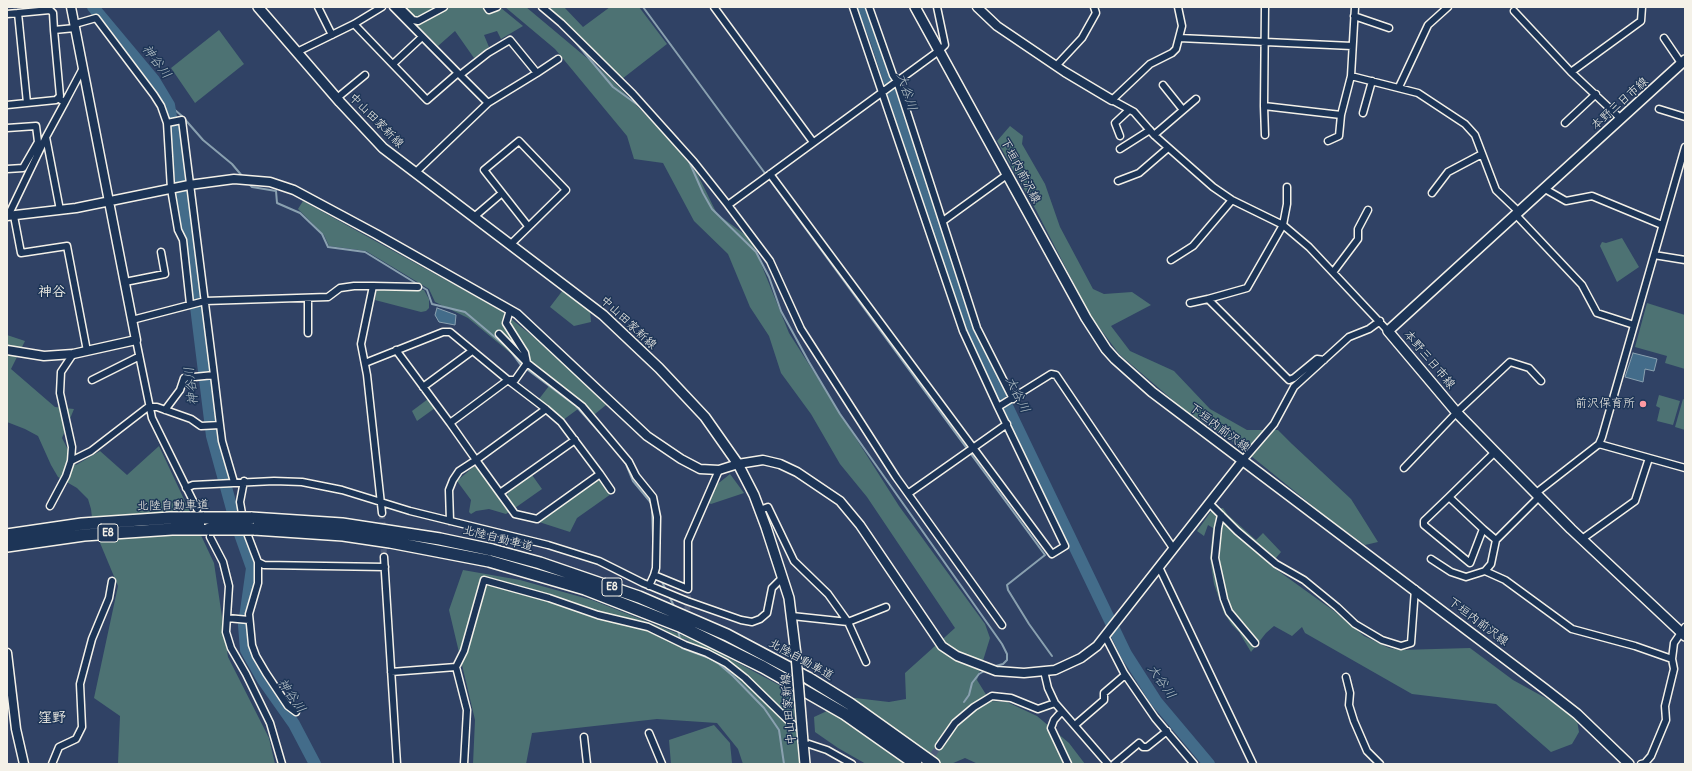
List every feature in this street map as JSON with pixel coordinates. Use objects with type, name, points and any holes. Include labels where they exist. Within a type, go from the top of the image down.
[{"type":"highway","name":"北陸自動車道","points":[[7,535],[82,524],[163,518],[200,513],[342,524],[440,539],[492,550],[540,563],[639,597],[721,632],[808,678],[876,722],[934,764]]},
{"type":"highway","name":"北陸自動車道","points":[[7,546],[84,535],[172,529],[210,533],[254,529],[316,533],[390,542],[490,561],[585,589],[680,626],[763,667],[845,714],[916,764]]},
{"type":"main road","name":"中山田家新線","points":[[258,7],[337,98],[383,148],[603,315],[659,368],[706,417],[738,464],[760,510],[783,577],[792,616],[805,764]]},
{"type":"main road","name":"下垣内前沢線","points":[[915,7],[1086,318],[1106,349],[1152,392],[1288,496],[1415,589],[1577,714],[1629,764]]},
{"type":"main road","name":"本野三日市線","points":[[1683,62],[1388,331],[1458,414],[1495,452],[1582,539],[1684,631]]},
{"type":"street","points":[[71,7],[148,407],[186,488],[200,513]]},
{"type":"street","points":[[318,7],[332,35]]},
{"type":"street","points":[[297,52],[354,24],[382,7]]},
{"type":"street","points":[[393,7],[488,103]]},
{"type":"street","points":[[400,7],[413,20],[418,20],[444,7]]},
{"type":"street","points":[[487,7],[489,10],[497,7]]},
{"type":"street","points":[[542,7],[567,28],[633,94],[694,162],[770,261],[802,329],[891,470],[1002,625]]},
{"type":"street","points":[[714,7],[813,142]]},
{"type":"street","points":[[770,174],[1052,554],[1065,546],[963,331],[883,90],[853,7]]},
{"type":"street","points":[[869,7],[943,221],[977,328],[1014,398]]},
{"type":"street","points":[[728,205],[883,90],[940,50],[945,45],[937,7]]},
{"type":"street","points":[[977,7],[996,26],[1056,66],[1130,110],[1168,148],[1188,163],[1213,187],[1232,200],[1283,225],[1334,271],[1388,331]]},
{"type":"street","points":[[1056,66],[1082,38],[1096,13],[1094,7]]},
{"type":"street","points":[[1112,100],[1150,64],[1172,53],[1179,38],[1182,26],[1178,7]]},
{"type":"street","points":[[1265,7],[1263,41],[1265,135]]},
{"type":"street","points":[[1328,140],[1339,136],[1341,115],[1351,76],[1355,7]]},
{"type":"street","points":[[1400,87],[1428,25],[1448,7]]},
{"type":"street","points":[[1571,72],[1641,21],[1642,7]]},
{"type":"street","points":[[7,14],[50,10],[53,13],[60,96],[56,100],[7,105]]},
{"type":"street","points":[[1514,11],[1571,72],[1621,119]]},
{"type":"street","points":[[18,13],[27,103]]},
{"type":"street","points":[[1354,16],[1389,28]]},
{"type":"street","points":[[54,30],[75,26],[96,18],[161,106],[167,123],[172,189],[178,230],[184,240],[190,304]]},
{"type":"street","points":[[354,24],[427,100],[488,53],[510,40],[537,73]]},
{"type":"street","points":[[393,64],[422,37]]},
{"type":"street","points":[[1179,38],[1352,46]]},
{"type":"street","points":[[1664,38],[1683,62]]},
{"type":"street","points":[[416,172],[488,103],[558,59]]},
{"type":"street","points":[[83,68],[46,137],[10,216],[21,253],[67,246],[87,351]]},
{"type":"street","points":[[337,98],[365,75]]},
{"type":"street","points":[[1351,76],[1400,87],[1418,93],[1465,124],[1475,135],[1496,190],[1582,285],[1597,313],[1634,325]]},
{"type":"street","points":[[1363,113],[1372,81]]},
{"type":"street","points":[[1163,85],[1183,110]]},
{"type":"street","points":[[1564,123],[1596,94]]},
{"type":"street","points":[[58,98],[65,102]]},
{"type":"street","points":[[1120,149],[1152,133],[1196,99]]},
{"type":"street","points":[[1264,106],[1341,115]]},
{"type":"street","points":[[1659,109],[1685,117]]},
{"type":"street","points":[[1120,136],[1115,123],[1130,110]]},
{"type":"street","points":[[167,123],[182,120],[219,425],[233,482]]},
{"type":"street","points":[[7,128],[36,126],[38,142],[23,168],[7,169]]},
{"type":"street","points":[[46,137],[60,210]]},
{"type":"street","points":[[510,244],[566,190],[519,141],[484,170],[528,226]]},
{"type":"street","points":[[1431,559],[1452,572],[1466,577],[1485,571],[1491,564],[1496,540],[1538,495],[1599,444],[1685,147]]},
{"type":"street","points":[[1118,181],[1139,173],[1168,148]]},
{"type":"street","points":[[1432,193],[1448,172],[1482,154]]},
{"type":"street","points":[[943,221],[1008,174]]},
{"type":"street","points":[[10,216],[60,210],[189,185],[234,179],[270,182],[294,190],[376,234],[517,314],[647,436],[700,470],[719,470],[738,464],[763,460],[780,464],[797,472],[840,501],[860,525],[942,646],[957,656],[996,671],[1024,673],[1054,670],[1080,658],[1097,646],[1242,460],[1274,424],[1294,387],[1349,337],[1369,329],[1380,321]]},
{"type":"street","points":[[1190,303],[1247,288],[1283,225],[1287,204],[1287,186]]},
{"type":"street","points":[[1545,188],[1566,201],[1592,196],[1662,225]]},
{"type":"street","points":[[474,217],[502,192]]},
{"type":"street","points":[[1171,260],[1193,246],[1232,200]]},
{"type":"street","points":[[1334,271],[1358,239],[1358,229],[1368,210]]},
{"type":"street","points":[[125,282],[165,274],[161,252]]},
{"type":"street","points":[[1654,255],[1685,260]]},
{"type":"street","points":[[132,320],[205,301],[328,297],[340,288],[354,286],[418,287]]},
{"type":"street","points":[[373,286],[361,344],[365,363],[382,513]]},
{"type":"street","points":[[308,298],[308,333]]},
{"type":"street","points":[[1208,299],[1289,380],[1294,378],[1317,359],[1324,360]]},
{"type":"street","points":[[450,423],[508,380],[515,380],[527,363],[525,353],[506,323],[510,310]]},
{"type":"street","points":[[365,363],[443,332],[450,332],[561,422],[611,490]]},
{"type":"street","points":[[499,334],[527,363],[582,406],[629,462],[636,476],[653,497],[658,517],[656,568],[649,586]]},
{"type":"street","points":[[7,350],[44,356],[73,354],[136,340]]},
{"type":"street","points":[[396,350],[515,514],[537,519],[600,474]]},
{"type":"street","points":[[423,387],[472,351]]},
{"type":"street","points":[[50,506],[66,476],[71,462],[72,447],[60,393],[61,372],[73,354]]},
{"type":"street","points":[[92,380],[138,357]]},
{"type":"street","points":[[1404,468],[1458,414],[1460,409],[1510,362],[1529,368],[1541,381]]},
{"type":"street","points":[[998,407],[1051,374],[1056,376],[1174,548]]},
{"type":"street","points":[[165,410],[180,390],[184,378],[214,375]]},
{"type":"street","points":[[71,462],[90,451],[148,407],[157,407],[191,420],[201,426],[219,425]]},
{"type":"street","points":[[450,521],[449,490],[459,471],[546,409]]},
{"type":"street","points":[[909,494],[1007,424]]},
{"type":"street","points":[[500,493],[575,440]]},
{"type":"street","points":[[1599,444],[1685,468]]},
{"type":"street","points":[[1483,529],[1470,563],[1424,525],[1424,521],[1495,452]]},
{"type":"street","points":[[1582,539],[1635,501],[1649,458]]},
{"type":"street","points":[[654,575],[688,589],[688,541],[719,470]]},
{"type":"street","points":[[186,488],[193,485],[244,481],[302,482],[342,490],[382,503],[555,547],[599,562],[649,586],[741,620],[752,622],[760,619],[767,613],[772,588],[783,577]]},
{"type":"street","points":[[244,481],[240,511],[258,562],[258,582],[249,620],[252,645],[256,656],[288,706],[296,712]]},
{"type":"street","points":[[1449,497],[1496,540]]},
{"type":"street","points":[[1209,503],[1276,564],[1304,580],[1337,606],[1355,624],[1382,640],[1402,646],[1411,644],[1415,589]]},
{"type":"street","points":[[760,510],[768,507],[794,561],[828,594],[848,622],[866,662]]},
{"type":"street","points":[[1222,515],[1218,528],[1215,558],[1224,599],[1229,612],[1255,643]]},
{"type":"street","points":[[210,533],[223,562],[229,586],[226,632],[230,648],[246,674],[270,723],[282,764]]},
{"type":"street","points":[[384,557],[397,764]]},
{"type":"street","points":[[258,562],[264,565],[385,567]]},
{"type":"street","points":[[1159,567],[1253,764]]},
{"type":"street","points":[[1485,571],[1505,580],[1572,629],[1635,646],[1672,659]]},
{"type":"street","points":[[464,764],[467,710],[456,668],[464,651],[484,580],[549,598],[598,615],[648,627],[685,645],[707,653],[726,663],[745,678],[793,725],[802,729]]},
{"type":"street","points":[[52,764],[59,748],[76,739],[82,727],[80,684],[92,639],[109,598],[112,581]]},
{"type":"street","points":[[792,616],[848,622],[886,607]]},
{"type":"street","points":[[227,618],[249,620]]},
{"type":"street","points":[[1641,764],[1645,763],[1651,756],[1666,720],[1665,706],[1674,669],[1672,659],[1674,642],[1684,631]]},
{"type":"street","points":[[1105,636],[1125,675],[1194,764]]},
{"type":"street","points":[[7,652],[10,695],[24,764]]},
{"type":"street","points":[[392,672],[456,668]]},
{"type":"street","points":[[1044,671],[1048,688],[1055,703],[1108,764]]},
{"type":"street","points":[[1075,725],[1104,700],[1104,693],[1125,675]]},
{"type":"street","points":[[1346,677],[1350,693],[1348,705],[1354,721],[1367,751],[1380,764]]},
{"type":"street","points":[[939,746],[955,723],[974,707],[992,696],[1011,698],[1038,709],[1055,703]]},
{"type":"street","points":[[1062,711],[1054,720],[1051,728],[1068,764]]},
{"type":"street","points":[[1114,764],[1139,743],[1143,747],[1147,747],[1167,731]]},
{"type":"street","points":[[649,733],[662,764]]},
{"type":"street","points":[[584,737],[587,764]]},
{"type":"street","points":[[803,742],[827,750],[852,764]]},
{"type":"green space","points":[[404,7],[440,7],[419,17],[415,17]]},
{"type":"green space","points":[[451,7],[484,7],[489,14],[501,8],[523,26],[501,39],[497,31],[484,35],[489,47],[474,58],[455,31],[438,46],[417,25]]},
{"type":"green space","points":[[505,7],[526,7],[606,74],[668,138],[697,173],[717,214],[751,239],[789,333],[899,506],[985,624],[990,638],[977,680],[990,701],[1007,702],[1037,716],[1069,743],[1085,764],[978,764],[965,758],[951,764],[866,764],[838,748],[815,732],[814,717],[855,698],[889,702],[906,699],[905,673],[955,628],[867,497],[840,464],[811,414],[781,373],[769,336],[750,307],[728,254],[694,221],[663,163],[634,159],[627,136],[555,49]]},
{"type":"green space","points":[[553,7],[564,7],[583,27],[610,7],[639,7],[667,44],[622,79],[549,10]]},
{"type":"green space","points":[[219,30],[244,64],[195,103],[171,68]]},
{"type":"green space","points":[[1010,126],[1023,136],[1022,144],[1045,184],[1060,227],[1093,289],[1104,294],[1132,292],[1151,305],[1111,326],[1130,351],[1174,371],[1210,409],[1247,430],[1278,430],[1351,499],[1378,542],[1365,545],[1329,519],[1235,443],[1182,408],[1119,354],[1090,315],[1036,210],[997,141]]},
{"type":"green space","points":[[303,201],[500,310],[551,351],[606,405],[590,418],[578,409],[563,420],[539,399],[549,386],[468,318],[435,302],[429,289],[366,251],[329,246],[324,235],[298,209]]},
{"type":"green space","points":[[1622,238],[1639,267],[1617,282],[1600,246],[1602,242],[1606,243]]},
{"type":"green space","points":[[377,288],[424,290],[429,299],[429,308],[426,311],[421,312],[375,300]]},
{"type":"green space","points":[[563,290],[590,311],[591,322],[574,326],[550,307]]},
{"type":"green space","points":[[1647,303],[1685,315],[1685,369],[1665,363],[1667,356],[1635,347]]},
{"type":"green space","points":[[7,335],[25,341],[11,369],[55,407],[74,409],[62,438],[76,465],[100,451],[127,475],[159,446],[214,563],[228,657],[269,738],[275,764],[118,764],[120,716],[94,698],[118,586],[93,526],[88,499],[77,488],[58,477],[38,436],[7,422]]},
{"type":"green space","points":[[1659,395],[1680,401],[1673,425],[1657,421],[1660,408],[1656,406]]},
{"type":"green space","points":[[428,399],[435,408],[417,421],[412,411]]},
{"type":"green space","points":[[1683,399],[1685,400],[1685,430],[1675,427]]},
{"type":"green space","points":[[473,467],[478,467],[509,512],[506,514],[489,509],[476,511],[471,514],[469,512],[471,500],[457,481]]},
{"type":"green space","points":[[730,474],[744,493],[711,504],[707,502],[715,486]]},
{"type":"green space","points":[[532,475],[542,489],[515,508],[507,497],[508,493]]},
{"type":"green space","points":[[596,481],[601,481],[611,494],[577,518],[570,532],[539,522]]},
{"type":"green space","points":[[1223,508],[1228,515],[1256,540],[1263,533],[1281,552],[1270,565],[1334,611],[1364,636],[1389,648],[1400,650],[1470,648],[1513,680],[1551,701],[1577,720],[1579,732],[1572,744],[1551,752],[1496,704],[1412,694],[1305,633],[1302,627],[1292,636],[1274,626],[1266,633],[1251,652],[1239,632],[1224,613],[1214,584],[1210,558],[1213,528],[1208,525],[1204,536],[1197,531],[1212,510]]},
{"type":"green space","points":[[463,570],[520,580],[592,600],[699,642],[792,692],[800,764],[743,764],[738,749],[717,723],[657,719],[532,733],[526,764],[473,764],[475,720],[449,610]]},
{"type":"green space","points":[[714,725],[730,743],[732,763],[671,764],[669,740]]},
{"type":"water","points":[[437,308],[456,315],[455,325],[439,322],[435,315]]},
{"type":"water","points":[[1633,353],[1657,359],[1654,371],[1645,369],[1643,382],[1625,377]]},
{"type":"waterway","name":"神谷川","points":[[93,7],[154,80],[169,105],[177,153],[212,436],[235,520],[252,568],[244,625],[246,650],[263,680],[294,724],[315,764]]},
{"type":"waterway","points":[[643,7],[1045,555],[1007,585],[1008,590],[1029,624],[1052,656]]},
{"type":"waterway","name":"大谷川","points":[[863,7],[875,37],[965,313],[983,356],[1126,654],[1156,701],[1209,764]]},
{"type":"waterway","points":[[572,38],[613,87],[642,108]]},
{"type":"waterway","points":[[169,105],[182,116],[203,140],[232,164],[243,177]]},
{"type":"waterway","points":[[666,126],[678,139]]},
{"type":"waterway","points":[[688,159],[712,209],[756,252],[769,277],[781,311],[840,414],[1002,644],[1007,654],[1007,660],[1003,664],[992,667]]},
{"type":"waterway","points":[[248,183],[252,187],[276,191],[277,203],[300,213],[322,234],[328,247],[365,252],[427,290],[432,304],[465,312],[509,349],[520,364],[576,406],[618,453],[626,464],[633,481],[652,504]]},
{"type":"waterway","points":[[652,508],[654,568]]},
{"type":"waterway","points":[[661,580],[666,590]]},
{"type":"waterway","points":[[669,596],[675,608]]},
{"type":"waterway","points":[[678,630],[682,648],[709,658],[719,664],[733,676],[764,708],[779,730],[784,764]]},
{"type":"waterway","points":[[964,702],[969,695],[972,683],[979,674],[986,670]]},
{"type":"tunnel","points":[[382,513],[384,557]]},
{"type":"tunnel","points":[[687,619],[688,589]]},
{"type":"tunnel","points":[[685,645],[686,628]]},
{"type":"tunnel","points":[[928,762],[939,746]]},
{"type":"place","name":"前沢保育所","points":[[1643,404]]},
{"type":"district","name":"神谷","points":[[52,292]]},
{"type":"district","name":"窪野","points":[[52,718]]}]
